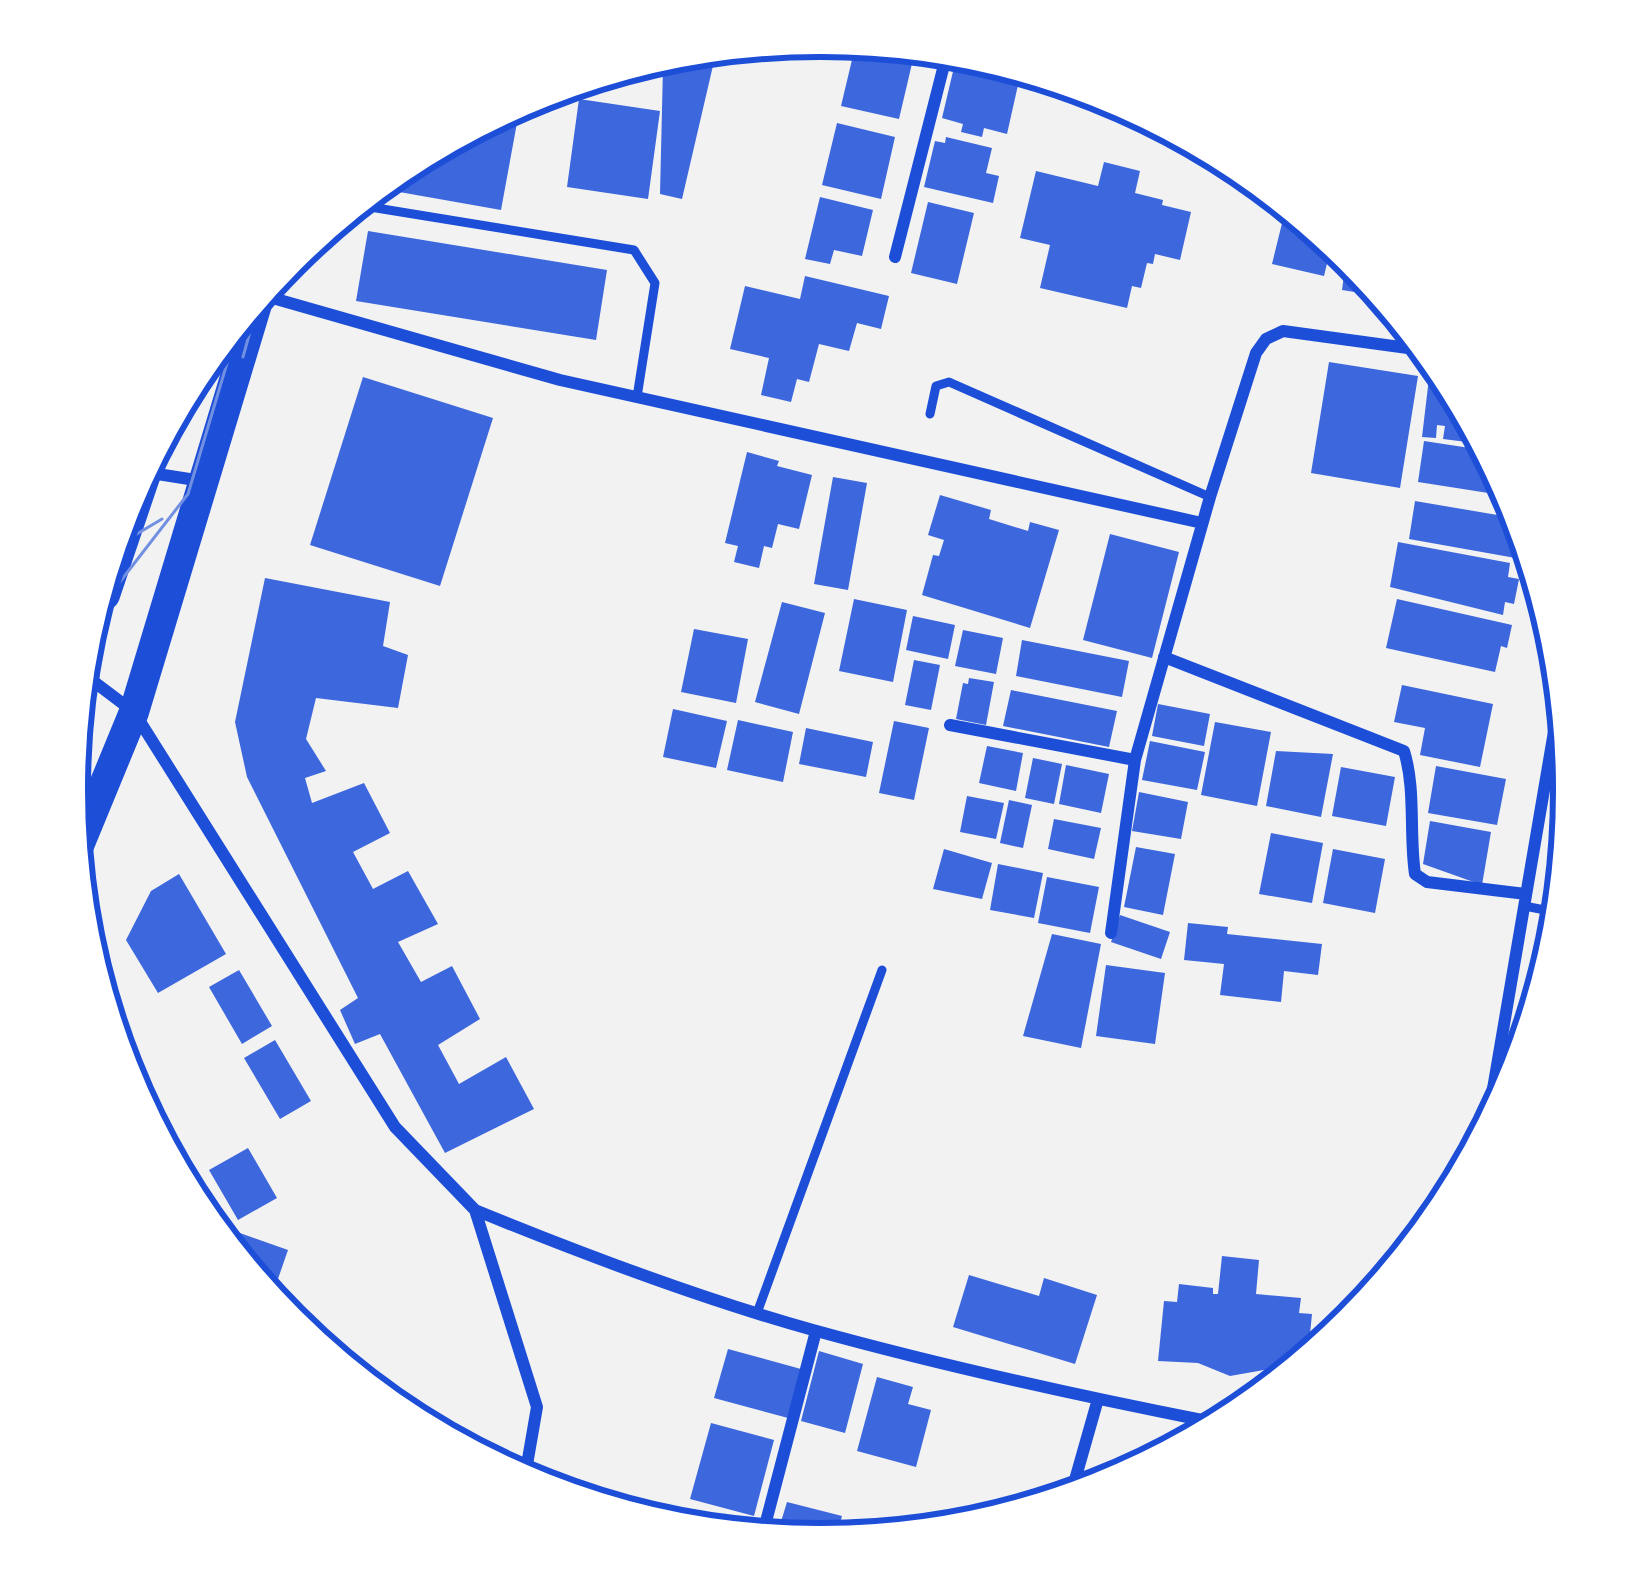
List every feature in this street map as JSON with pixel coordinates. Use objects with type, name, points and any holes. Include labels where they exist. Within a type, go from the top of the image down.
[{"type":"main road","points":[[88,823],[134,712],[250,331]]},
{"type":"street","points":[[895,257],[943,68]]},
{"type":"street","points":[[274,302],[560,380],[1202,523]]},
{"type":"street","points":[[1111,933],[1135,760],[1256,353],[1266,339],[1282,331],[1405,348]]},
{"type":"street","points":[[160,472],[203,481]]},
{"type":"street","points":[[1164,657],[1404,752],[1415,874],[1427,882],[1526,900]]},
{"type":"street","points":[[96,683],[134,712],[395,1126],[476,1210],[562,1245],[816,1331],[1197,1419]]},
{"type":"street","points":[[950,725],[1135,760]]},
{"type":"street","points":[[1495,1077],[1552,746]]},
{"type":"street","points":[[476,1210],[537,1407],[528,1461]]},
{"type":"street","points":[[767,1521],[816,1331]]},
{"type":"street","points":[[1076,1476],[1098,1399]]},
{"type":"lane","points":[[374,208],[634,250],[655,283],[637,397]]},
{"type":"lane","points":[[930,414],[936,386],[949,382],[1210,497]]},
{"type":"lane","points":[[1526,900],[1543,908]]},
{"type":"lane","points":[[757,1313],[882,970]]},
{"type":"building","points":[[852,58],[912,63],[899,119],[841,106]]},
{"type":"building","points":[[713,65],[682,199],[660,194],[663,74]]},
{"type":"building","points":[[954,69],[1018,84],[1007,134],[984,128],[982,137],[961,132],[963,124],[942,118]]},
{"type":"building","points":[[579,99],[660,111],[648,199],[567,187]]},
{"type":"building","points":[[837,123],[895,137],[881,199],[822,185]]},
{"type":"building","points":[[517,124],[501,210],[398,192],[454,155]]},
{"type":"building","points":[[946,137],[992,148],[986,173],[999,176],[993,203],[924,187],[935,141],[945,143]]},
{"type":"building","points":[[1104,162],[1140,171],[1135,193],[1191,212],[1180,260],[1155,254],[1153,264],[1147,263],[1141,288],[1132,286],[1127,308],[1040,288],[1050,245],[1020,238],[1036,171],[1098,186]]},
{"type":"building","points":[[820,197],[873,210],[862,256],[834,250],[830,264],[805,259]]},
{"type":"building","points":[[928,202],[974,213],[957,284],[911,273]]},
{"type":"building","points":[[1283,221],[1328,261],[1324,276],[1272,264]]},
{"type":"building","points":[[368,231],[607,270],[596,340],[356,301]]},
{"type":"building","points":[[805,276],[889,296],[881,329],[857,323],[849,351],[819,344],[809,382],[797,379],[791,402],[761,395],[769,358],[730,349],[745,286],[800,299]]},
{"type":"building","points":[[1344,277],[1358,293],[1342,290]]},
{"type":"building","points":[[1329,362],[1418,376],[1400,488],[1311,473]]},
{"type":"building","points":[[363,377],[493,418],[440,586],[310,545]]},
{"type":"building","points":[[1429,381],[1465,442],[1443,439],[1445,426],[1437,425],[1436,438],[1422,437]]},
{"type":"building","points":[[1424,441],[1468,448],[1491,493],[1418,482]]},
{"type":"building","points":[[747,452],[812,475],[799,529],[778,524],[772,548],[764,546],[759,568],[734,562],[738,546],[725,543]]},
{"type":"building","points":[[833,477],[867,483],[848,590],[814,584]]},
{"type":"building","points":[[940,495],[991,510],[989,519],[1028,531],[1030,522],[1059,530],[1030,628],[922,595],[933,555],[939,556],[944,540],[928,535]]},
{"type":"building","points":[[1415,501],[1500,516],[1516,558],[1409,539]]},
{"type":"building","points":[[1110,534],[1179,552],[1152,658],[1083,640]]},
{"type":"building","points":[[1398,542],[1510,563],[1508,577],[1519,579],[1514,604],[1505,602],[1503,615],[1390,587]]},
{"type":"building","points":[[265,578],[390,602],[383,646],[408,655],[398,708],[316,698],[306,739],[326,771],[305,778],[312,803],[364,783],[390,833],[353,852],[373,889],[408,871],[438,924],[398,942],[421,982],[452,966],[480,1019],[438,1045],[459,1084],[506,1057],[534,1109],[445,1153],[380,1034],[355,1044],[340,1010],[358,998],[247,777],[235,722]]},
{"type":"building","points":[[854,599],[907,610],[893,682],[839,671]]},
{"type":"building","points":[[1397,599],[1512,625],[1495,672],[1386,648]]},
{"type":"building","points":[[782,602],[825,613],[799,714],[755,702]]},
{"type":"building","points":[[913,616],[955,625],[948,659],[906,650]]},
{"type":"building","points":[[694,629],[748,639],[736,703],[681,692]]},
{"type":"building","points":[[963,630],[1003,638],[996,674],[955,666]]},
{"type":"building","points":[[1022,640],[1129,661],[1122,697],[1016,676]]},
{"type":"building","points":[[914,660],[940,665],[931,710],[905,705]]},
{"type":"building","points":[[969,678],[994,682],[986,725],[956,719],[963,683],[968,684]]},
{"type":"building","points":[[1402,685],[1493,704],[1480,767],[1420,755],[1425,728],[1394,722]]},
{"type":"building","points":[[1011,690],[1117,711],[1109,747],[1003,726]]},
{"type":"building","points":[[1158,704],[1210,714],[1204,746],[1152,736]]},
{"type":"building","points":[[673,709],[727,721],[716,768],[663,757]]},
{"type":"building","points":[[738,720],[793,732],[783,782],[727,770]]},
{"type":"building","points":[[894,721],[929,728],[914,800],[879,793]]},
{"type":"building","points":[[1215,722],[1271,732],[1257,806],[1201,795]]},
{"type":"building","points":[[806,728],[873,742],[866,777],[799,764]]},
{"type":"building","points":[[1150,741],[1205,752],[1197,790],[1142,780]]},
{"type":"building","points":[[987,746],[1023,753],[1016,791],[979,783]]},
{"type":"building","points":[[1276,751],[1333,754],[1321,817],[1266,806]]},
{"type":"building","points":[[1033,758],[1062,764],[1054,804],[1025,798]]},
{"type":"building","points":[[1066,765],[1109,774],[1101,813],[1059,804]]},
{"type":"building","points":[[1436,766],[1506,779],[1497,825],[1428,813]]},
{"type":"building","points":[[1341,767],[1395,777],[1386,826],[1332,816]]},
{"type":"building","points":[[1139,792],[1188,802],[1181,839],[1132,831]]},
{"type":"building","points":[[967,796],[1004,803],[996,839],[960,832]]},
{"type":"building","points":[[1009,800],[1032,805],[1023,848],[1000,843]]},
{"type":"building","points":[[1054,819],[1101,828],[1094,859],[1048,849]]},
{"type":"building","points":[[1430,821],[1491,832],[1482,885],[1423,864]]},
{"type":"building","points":[[1271,833],[1323,843],[1312,903],[1259,894]]},
{"type":"building","points":[[1136,847],[1175,854],[1163,915],[1124,907]]},
{"type":"building","points":[[944,849],[992,863],[982,899],[933,889]]},
{"type":"building","points":[[1333,849],[1385,859],[1375,913],[1323,903]]},
{"type":"building","points":[[998,864],[1043,873],[1034,918],[990,910]]},
{"type":"building","points":[[179,874],[226,954],[158,993],[126,940],[151,891]]},
{"type":"building","points":[[1047,877],[1099,887],[1090,933],[1038,923]]},
{"type":"building","points":[[1120,915],[1170,932],[1161,959],[1111,942]]},
{"type":"building","points":[[1188,923],[1228,927],[1227,934],[1322,944],[1318,975],[1284,971],[1281,1002],[1220,995],[1224,964],[1184,960]]},
{"type":"building","points":[[1052,934],[1101,944],[1081,1048],[1023,1036]]},
{"type":"building","points":[[1106,965],[1165,973],[1155,1044],[1096,1036]]},
{"type":"building","points":[[239,970],[272,1026],[242,1044],[209,987]]},
{"type":"building","points":[[275,1040],[311,1101],[280,1119],[244,1058]]},
{"type":"building","points":[[248,1148],[277,1198],[238,1220],[209,1170]]},
{"type":"building","points":[[236,1232],[288,1250],[277,1282]]},
{"type":"building","points":[[1222,1256],[1259,1260],[1256,1294],[1301,1298],[1299,1313],[1312,1314],[1310,1335],[1269,1371],[1230,1376],[1198,1363],[1158,1361],[1164,1301],[1177,1302],[1179,1284],[1213,1288],[1213,1294],[1218,1294]]},
{"type":"building","points":[[969,1275],[1039,1296],[1044,1278],[1097,1295],[1075,1364],[953,1327]]},
{"type":"building","points":[[728,1349],[801,1369],[788,1418],[714,1398]]},
{"type":"building","points":[[819,1351],[863,1364],[845,1433],[801,1421]]},
{"type":"building","points":[[877,1377],[913,1387],[908,1404],[931,1410],[916,1467],[857,1451]]},
{"type":"building","points":[[711,1423],[774,1440],[754,1516],[690,1499]]},
{"type":"building","points":[[787,1502],[842,1516],[840,1522],[781,1521]]},
{"type":"tram line","points":[[243,357],[250,330]]},
{"type":"tram line","points":[[112,601],[119,583],[188,494],[228,359]]},
{"type":"tram line","points":[[133,536],[162,519]]}]
